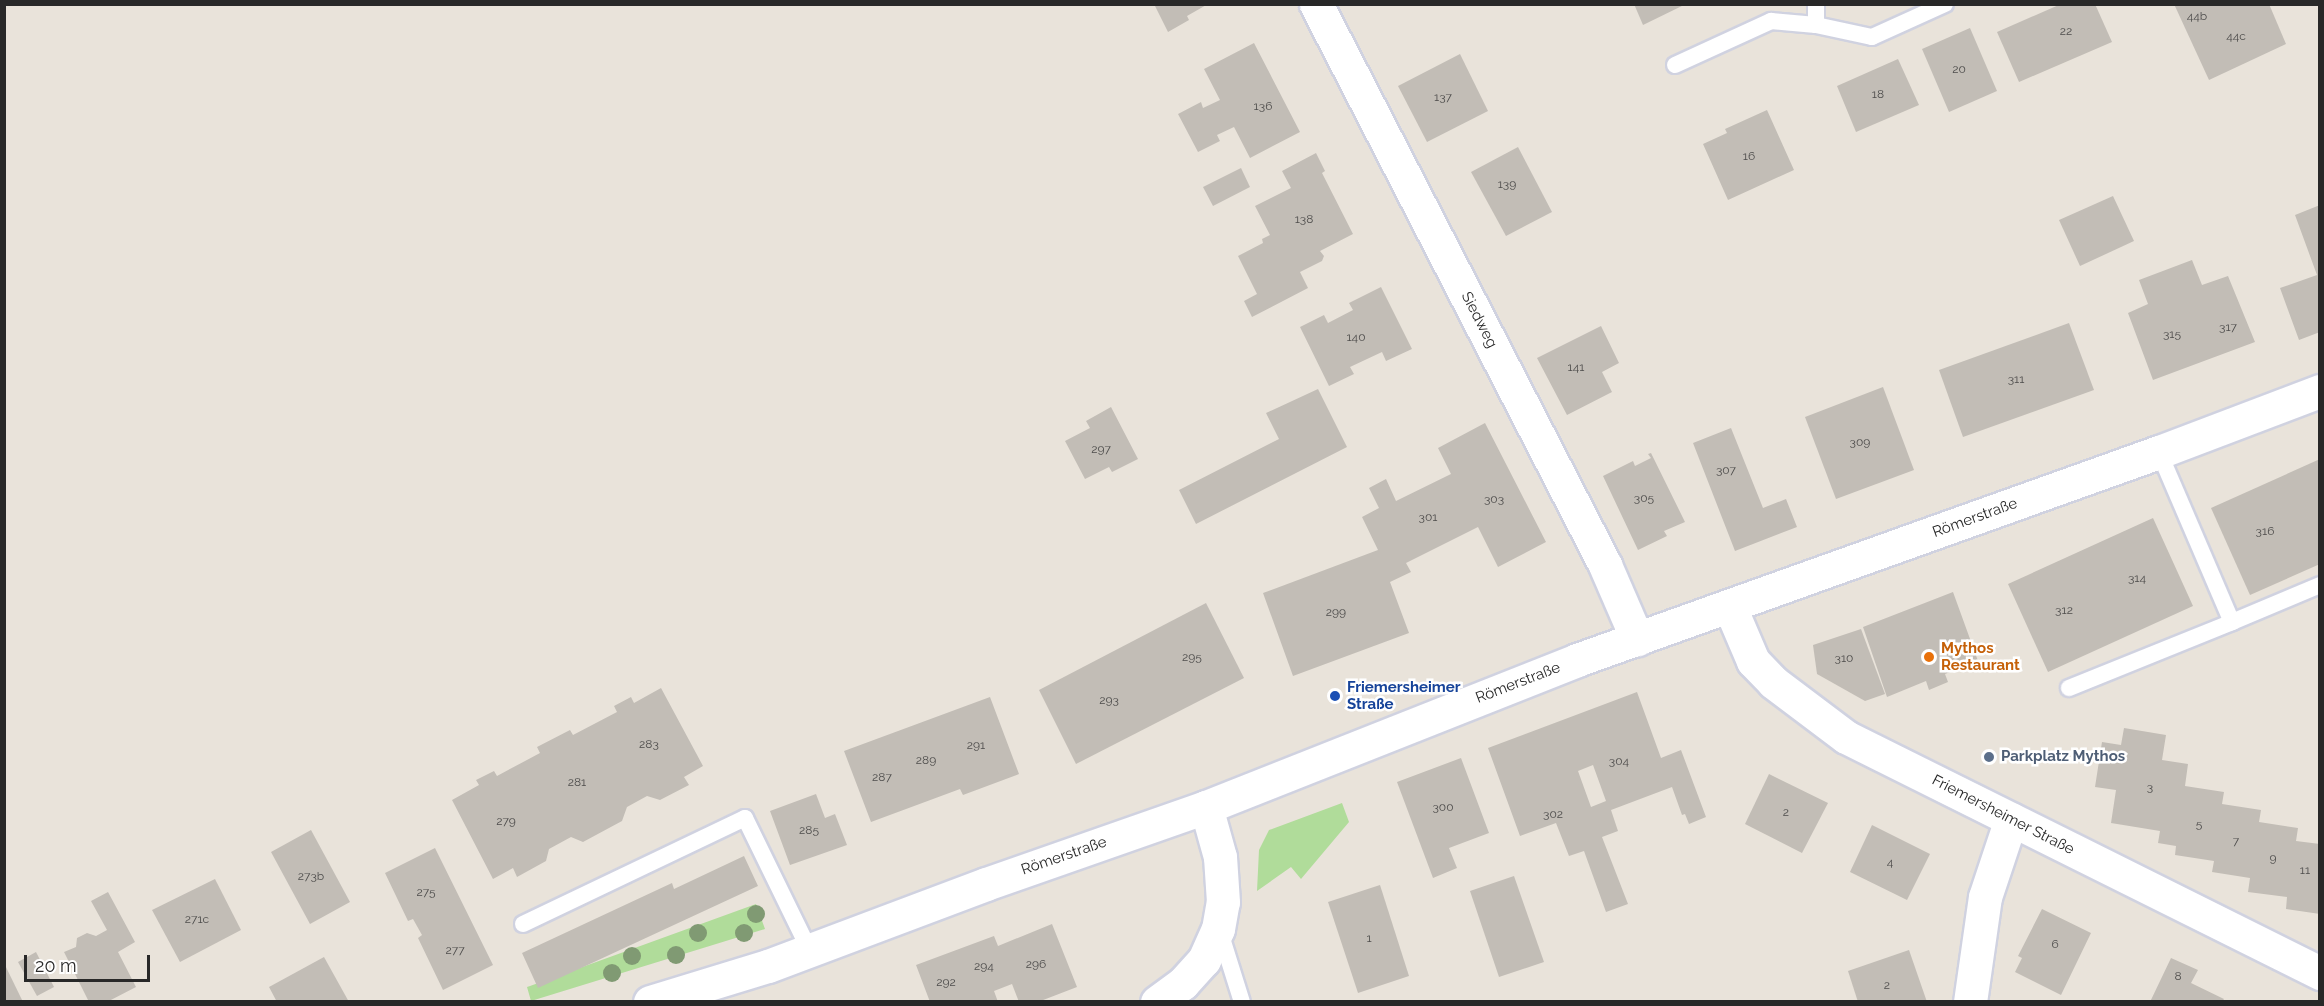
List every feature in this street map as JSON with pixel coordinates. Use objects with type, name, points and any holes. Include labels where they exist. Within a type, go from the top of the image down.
[{"type":"street","name":"Siedweg","points":[[1316,4],[1605,565],[1637,639]]},
{"type":"street","name":"Römerstraße","points":[[650,1002],[810,951],[986,884],[1206,807],[1637,639],[2159,452],[2319,391]]},
{"type":"street","name":"Friemersheimer Straße","points":[[1730,607],[1753,661],[1773,682],[1846,737],[2319,974]]},
{"type":"street","points":[[1157,1002],[1183,983],[1204,960],[1218,929],[1223,902],[1220,857],[1206,807]]},
{"type":"street","points":[[1970,1002],[1984,897],[2011,819]]},
{"type":"lane","points":[[1816,4],[1816,25]]},
{"type":"lane","points":[[1675,65],[1771,21],[1816,25],[1872,37],[1946,4]]},
{"type":"lane","points":[[2159,452],[2232,622]]},
{"type":"lane","points":[[2069,688],[2319,585]]},
{"type":"lane","points":[[523,924],[746,818],[810,951]]},
{"type":"lane","points":[[1218,929],[1242,1002]]},
{"type":"green space","points":[[1342,803],[1349,822],[1301,879],[1291,867],[1257,891],[1259,850],[1269,830]]},
{"type":"green space","points":[[756,904],[765,929],[531,1001],[527,987]]},
{"type":"building","points":[[1157,4],[1208,4],[1187,16],[1189,20],[1168,32],[1155,6]]},
{"type":"building","points":[[1634,4],[1686,4],[1643,25]]},
{"type":"building","points":[[2061,4],[2095,4],[2112,42],[2019,82],[1997,32]]},
{"type":"building","points":[[2174,4],[2269,4],[2286,44],[2209,80]]},
{"type":"building","points":[[1970,28],[1997,91],[1949,112],[1922,49]]},
{"type":"building","points":[[1254,43],[1300,132],[1250,158],[1234,127],[1217,135],[1220,141],[1198,152],[1178,114],[1201,102],[1203,108],[1220,100],[1204,69]]},
{"type":"building","points":[[1460,54],[1488,111],[1427,142],[1398,86]]},
{"type":"building","points":[[1898,59],[1919,105],[1856,132],[1837,86]]},
{"type":"building","points":[[1767,110],[1794,170],[1728,200],[1703,144],[1727,133],[1725,129]]},
{"type":"building","points":[[1518,147],[1552,212],[1506,236],[1471,172]]},
{"type":"building","points":[[1316,153],[1325,171],[1322,173],[1353,234],[1320,251],[1324,256],[1322,261],[1300,272],[1308,288],[1252,317],[1244,301],[1257,294],[1238,256],[1263,243],[1262,239],[1270,235],[1255,206],[1291,188],[1282,171]]},
{"type":"building","points":[[1241,168],[1250,187],[1213,206],[1203,187]]},
{"type":"building","points":[[2113,196],[2134,241],[2080,266],[2059,220]]},
{"type":"building","points":[[2320,205],[2320,332],[2299,340],[2280,288],[2317,275],[2295,215]]},
{"type":"building","points":[[2192,260],[2202,285],[2228,276],[2255,342],[2153,380],[2128,313],[2148,304],[2139,280]]},
{"type":"building","points":[[1381,287],[1412,349],[1386,361],[1382,352],[1350,367],[1354,374],[1329,386],[1300,327],[1324,315],[1328,323],[1353,310],[1349,303]]},
{"type":"building","points":[[2069,323],[2094,390],[1963,437],[1939,370]]},
{"type":"building","points":[[1601,326],[1619,363],[1602,372],[1612,392],[1567,415],[1537,358]]},
{"type":"building","points":[[1883,387],[1914,470],[1836,499],[1805,417]]},
{"type":"building","points":[[1318,389],[1347,447],[1196,524],[1179,490],[1279,439],[1266,413]]},
{"type":"building","points":[[1111,407],[1138,459],[1112,472],[1109,467],[1085,479],[1065,441],[1090,428],[1086,421]]},
{"type":"building","points":[[1485,423],[1546,542],[1498,567],[1478,527],[1406,563],[1411,572],[1390,582],[1409,633],[1293,676],[1263,593],[1378,550],[1362,517],[1379,508],[1369,488],[1386,479],[1396,501],[1451,474],[1438,448]]},
{"type":"building","points":[[1731,428],[1763,508],[1786,499],[1797,527],[1735,551],[1693,443]]},
{"type":"building","points":[[1651,453],[1685,522],[1664,531],[1667,536],[1638,550],[1603,476],[1633,461],[1635,466],[1651,458],[1648,454]]},
{"type":"building","points":[[2320,459],[2320,564],[2250,595],[2211,508]]},
{"type":"building","points":[[2153,518],[2193,606],[2048,672],[2008,584]]},
{"type":"building","points":[[1953,592],[1978,661],[1945,674],[1948,682],[1929,690],[1926,681],[1887,697],[1863,627]]},
{"type":"building","points":[[1206,603],[1244,678],[1076,764],[1039,690]]},
{"type":"building","points":[[1861,629],[1885,694],[1865,701],[1817,674],[1813,645]]},
{"type":"building","points":[[661,688],[703,766],[684,777],[689,785],[660,800],[647,796],[627,807],[622,821],[583,842],[571,837],[549,849],[546,861],[517,877],[513,868],[493,879],[452,800],[479,785],[476,780],[494,771],[497,776],[540,753],[537,747],[570,730],[573,735],[617,712],[614,706],[631,697],[634,703]]},
{"type":"building","points":[[1637,692],[1661,758],[1681,750],[1706,817],[1689,824],[1685,814],[1682,815],[1672,787],[1611,810],[1618,831],[1602,837],[1628,904],[1606,912],[1584,851],[1569,856],[1556,823],[1520,836],[1488,748]],"holes":[[[1593,765],[1606,801],[1591,807],[1578,771]]]},
{"type":"building","points":[[990,697],[1019,774],[963,795],[960,789],[871,822],[844,751]]},
{"type":"building","points":[[2124,728],[2166,735],[2162,760],[2188,764],[2185,786],[2224,792],[2222,804],[2261,810],[2259,822],[2298,828],[2296,841],[2320,844],[2320,914],[2286,909],[2287,897],[2248,892],[2250,878],[2212,872],[2214,861],[2175,855],[2176,846],[2158,843],[2160,831],[2111,823],[2116,790],[2095,787],[2102,742],[2121,745]]},
{"type":"building","points":[[1461,758],[1489,833],[1449,848],[1457,868],[1433,878],[1397,782]]},
{"type":"building","points":[[1769,774],[1828,803],[1802,853],[1745,824]]},
{"type":"building","points":[[816,794],[825,818],[835,814],[847,845],[790,865],[770,811]]},
{"type":"building","points":[[1872,825],[1930,854],[1907,900],[1850,872]]},
{"type":"building","points":[[311,830],[350,902],[310,924],[271,852]]},
{"type":"building","points":[[435,848],[493,965],[443,990],[418,938],[422,935],[413,919],[408,921],[385,873]]},
{"type":"building","points":[[744,856],[758,886],[538,988],[522,953],[672,883],[674,889]]},
{"type":"building","points":[[1514,876],[1544,962],[1499,977],[1470,891]]},
{"type":"building","points":[[215,879],[241,930],[180,962],[152,910]]},
{"type":"building","points":[[1380,885],[1409,976],[1358,993],[1328,902]]},
{"type":"building","points":[[108,892],[135,942],[118,952],[136,987],[107,1002],[89,1002],[64,952],[76,947],[77,938],[87,933],[96,936],[107,930],[91,901]]},
{"type":"building","points":[[2042,909],[2091,933],[2061,995],[2015,972],[2022,958],[2018,956]]},
{"type":"building","points":[[1052,924],[1077,987],[1038,1002],[1019,1002],[1012,984],[994,991],[998,1002],[930,1002],[916,965],[994,936],[998,946]]},
{"type":"building","points":[[1909,950],[1927,1002],[1858,1002],[1848,971]]},
{"type":"building","points":[[36,952],[54,987],[37,996],[18,962]]},
{"type":"building","points":[[324,957],[349,1002],[277,1002],[269,987]]},
{"type":"building","points":[[2171,958],[2198,970],[2191,983],[2224,999],[2222,1002],[2150,1002]]},
{"type":"building","points":[[4,963],[23,1002],[4,1002]]},
{"type":"place","name":"Mythos Restaurant","points":[[1929,657]]},
{"type":"place","name":"Friemersheimer Straße","points":[[1335,696]]},
{"type":"place","name":"Parkplatz Mythos","points":[[1989,757]]}]
